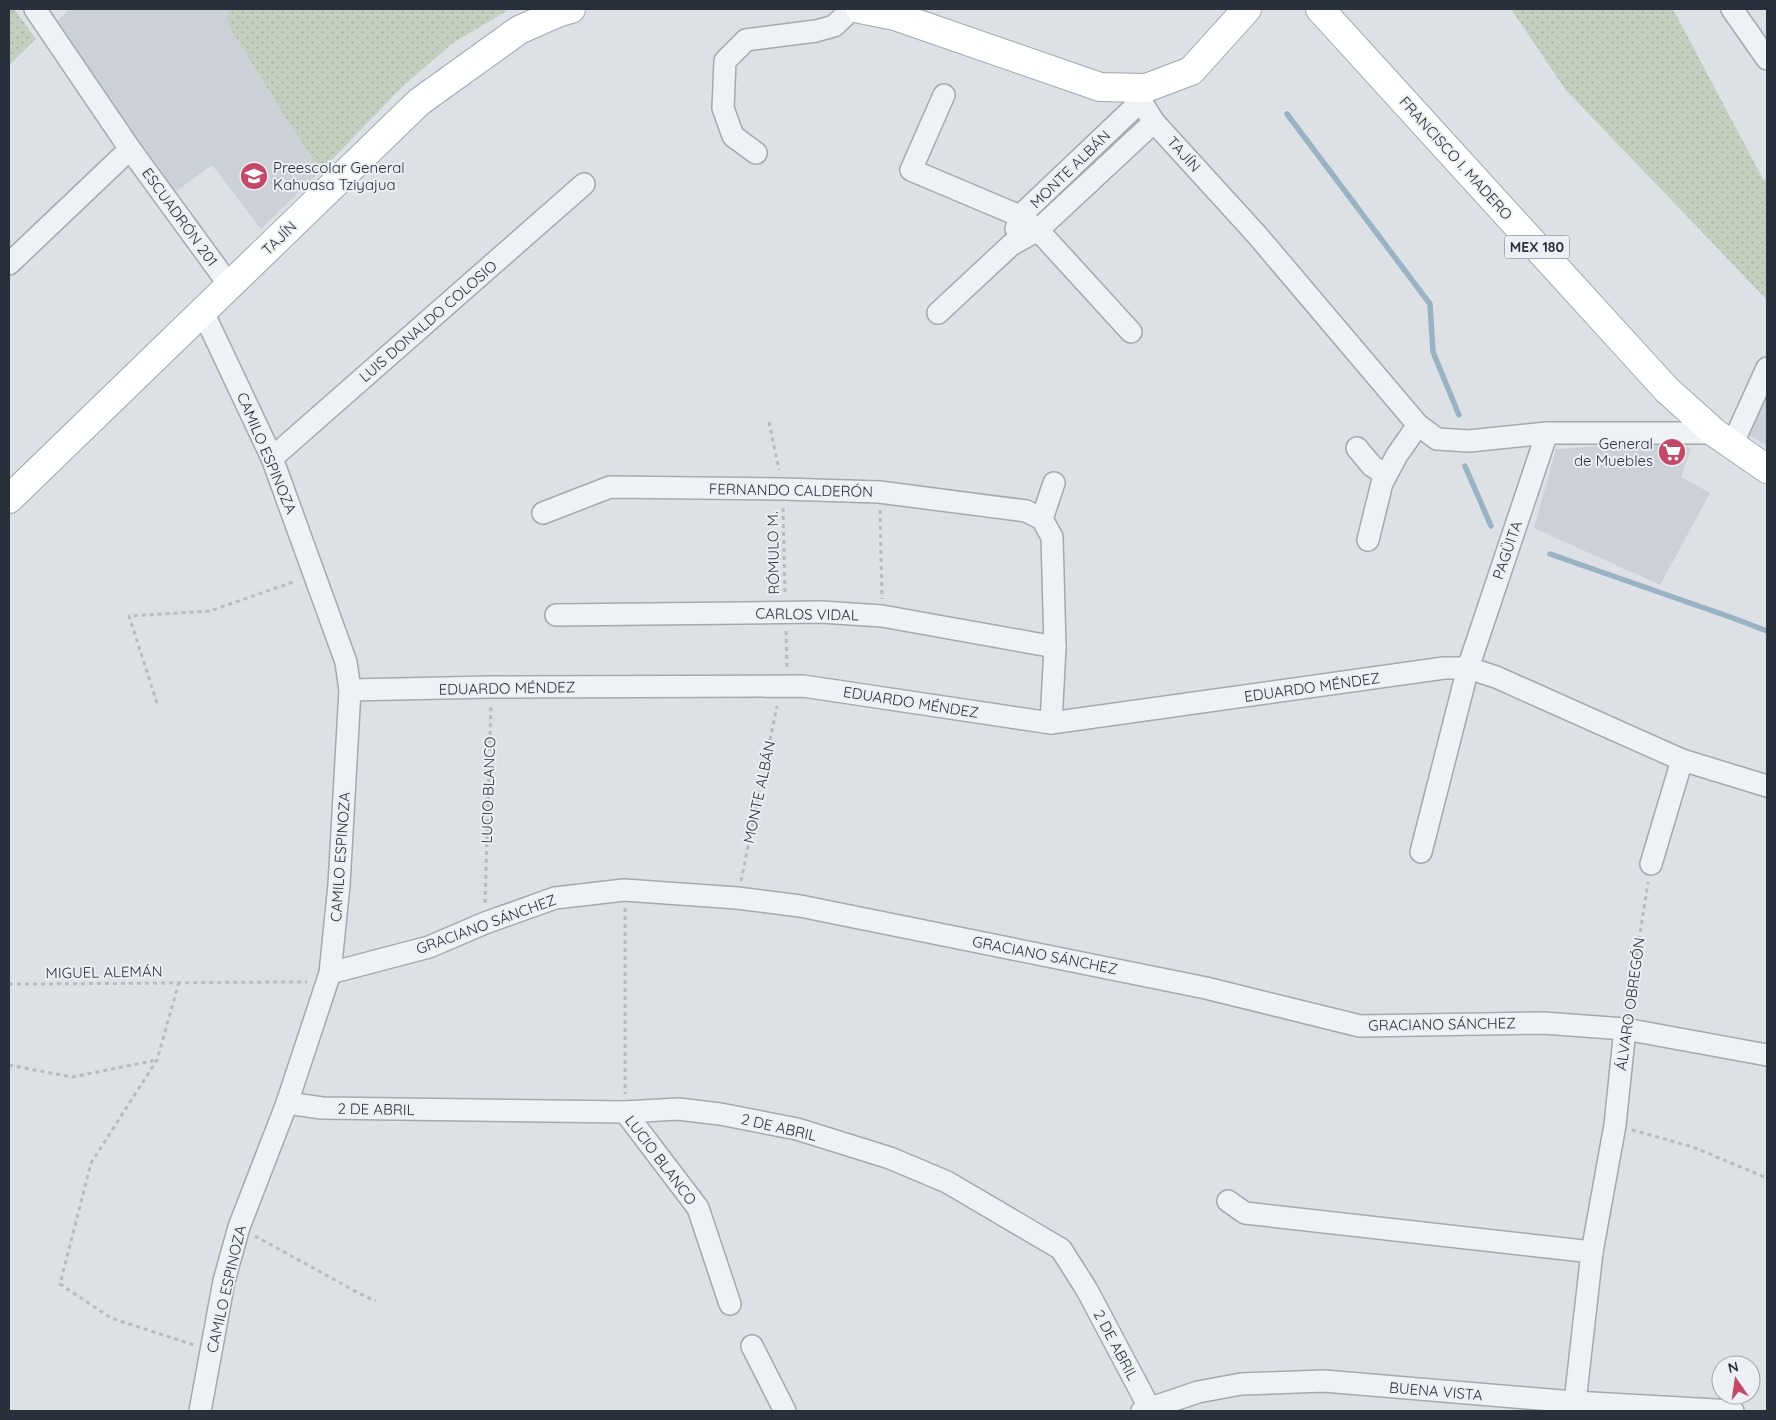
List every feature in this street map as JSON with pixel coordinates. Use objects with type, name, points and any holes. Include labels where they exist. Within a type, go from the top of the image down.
[{"type":"main road","name":"TAJÍN","points":[[9,499],[419,102],[519,30],[571,9]]},
{"type":"main road","points":[[860,9],[895,16],[1100,87],[1143,95]]},
{"type":"main road","name":"MONTE ALBÁN","points":[[1143,95],[1191,72],[1247,9]]},
{"type":"main road","name":"FRANCISCO I. MADERO","points":[[1320,9],[1667,390],[1724,439],[1767,470]]},
{"type":"street","name":"ESCUADRÓN 201","points":[[35,9],[130,149],[230,286]]},
{"type":"street","points":[[756,153],[732,136],[723,108],[725,61],[746,40],[816,31],[834,26],[852,9]]},
{"type":"street","points":[[1732,9],[1767,60]]},
{"type":"street","points":[[944,95],[911,170],[1020,216],[1038,230],[1132,332]]},
{"type":"street","name":"TAJÍN","points":[[1143,95],[1154,122],[1257,235],[1418,425],[1437,440],[1469,441],[1547,433]]},
{"type":"street","name":"MONTE ALBÁN","points":[[1011,245],[1020,216],[1143,95]]},
{"type":"street","name":"MONTE ALBÁN","points":[[938,313],[1011,245],[1038,230],[1154,122]]},
{"type":"street","points":[[9,264],[130,149]]},
{"type":"street","points":[[1079,160],[1093,179]]},
{"type":"street","name":"LUIS DONALDO COLOSIO","points":[[272,458],[584,184]]},
{"type":"street","name":"CAMILO ESPINOZA","points":[[200,1411],[224,1281],[239,1228],[287,1103],[329,978],[339,885],[350,690],[346,662],[316,574],[272,458],[203,312]]},
{"type":"street","points":[[1547,433],[1724,439],[1767,368]]},
{"type":"street","points":[[1368,540],[1382,483],[1397,455],[1418,425]]},
{"type":"street","name":"PAGÜITA","points":[[1468,668],[1547,433]]},
{"type":"street","points":[[1357,448],[1372,466],[1386,475]]},
{"type":"street","points":[[1052,723],[1055,647],[1052,537],[1042,519],[1054,483]]},
{"type":"street","name":"FERNANDO CALDERÓN","points":[[543,513],[610,487],[783,489],[879,492],[1026,511],[1042,519]]},
{"type":"street","name":"CARLOS VIDAL","points":[[556,615],[821,612],[882,616],[1055,647]]},
{"type":"street","name":"EDUARDO MÉNDEZ","points":[[350,690],[785,685],[812,687],[1052,723],[1444,668],[1468,668],[1496,677],[1682,760],[1767,786]]},
{"type":"street","points":[[1421,852],[1468,668]]},
{"type":"street","points":[[1651,864],[1682,760]]},
{"type":"street","name":"GRACIANO SÁNCHEZ","points":[[329,978],[429,947],[484,923],[555,898],[624,890],[737,898],[800,906],[1196,986],[1360,1026],[1543,1023],[1625,1029],[1767,1055]]},
{"type":"street","name":"ÁLVARO OBREGÓN","points":[[1574,1407],[1592,1252],[1614,1125],[1625,1029]]},
{"type":"street","name":"2 DE ABRIL","points":[[287,1103],[322,1108],[625,1112],[678,1109],[720,1114],[797,1129],[890,1158],[947,1182],[1061,1249],[1087,1290],[1147,1410]]},
{"type":"street","name":"LUCIO BLANCO","points":[[625,1112],[698,1208],[730,1304]]},
{"type":"street","points":[[1228,1201],[1245,1213],[1592,1252]]},
{"type":"street","points":[[752,1346],[786,1411]]},
{"type":"street","name":"BUENA VISTA","points":[[1147,1410],[1198,1392],[1241,1384],[1324,1381],[1574,1407],[1733,1411]]},
{"type":"path","name":"RÓMULO M.","points":[[769,422],[783,489],[785,685]]},
{"type":"path","points":[[879,492],[882,616]]},
{"type":"path","points":[[157,703],[129,616],[210,611],[316,574]]},
{"type":"path","name":"MONTE ALBÁN","points":[[737,898],[785,685]]},
{"type":"path","name":"LUCIO BLANCO","points":[[484,923],[491,687]]},
{"type":"path","name":"ÁLVARO OBREGÓN","points":[[1625,1029],[1651,864]]},
{"type":"path","name":"LUCIO BLANCO","points":[[624,890],[625,1112]]},
{"type":"path","points":[[179,982],[329,978]]},
{"type":"path","name":"MIGUEL ALEMÁN","points":[[9,984],[179,982],[157,1060],[91,1163],[60,1284],[111,1318],[211,1351]]},
{"type":"path","points":[[9,1065],[72,1077],[157,1060]]},
{"type":"path","points":[[1614,1125],[1693,1147],[1767,1178]]},
{"type":"path","points":[[239,1228],[366,1297],[376,1300]]},
{"type":"shaded area","points":[[70,9],[228,9],[228,25],[321,171],[261,229],[212,165],[174,193],[56,22]]},
{"type":"shaded area","points":[[1767,384],[1767,446],[1746,433]]},
{"type":"shaded area","points":[[1664,442],[1691,448],[1681,477],[1710,493],[1660,585],[1534,528],[1556,449]]},
{"type":"green space","points":[[9,9],[14,9],[36,39],[9,65]]},
{"type":"green space","points":[[228,9],[510,9],[453,43],[402,87],[321,171],[228,25]]},
{"type":"green space","points":[[1511,9],[1673,9],[1763,179],[1767,181],[1767,300],[1565,89]]},
{"type":"waterway","points":[[1287,114],[1430,304],[1433,352],[1459,415]]},
{"type":"waterway","points":[[1465,466],[1491,526]]},
{"type":"waterway","points":[[1550,554],[1767,631]]},
{"type":"place","name":"Preescolar General Kahuasa Tziyajua","points":[[254,176]]},
{"type":"place","name":"General de Muebles","points":[[1672,452]]}]
